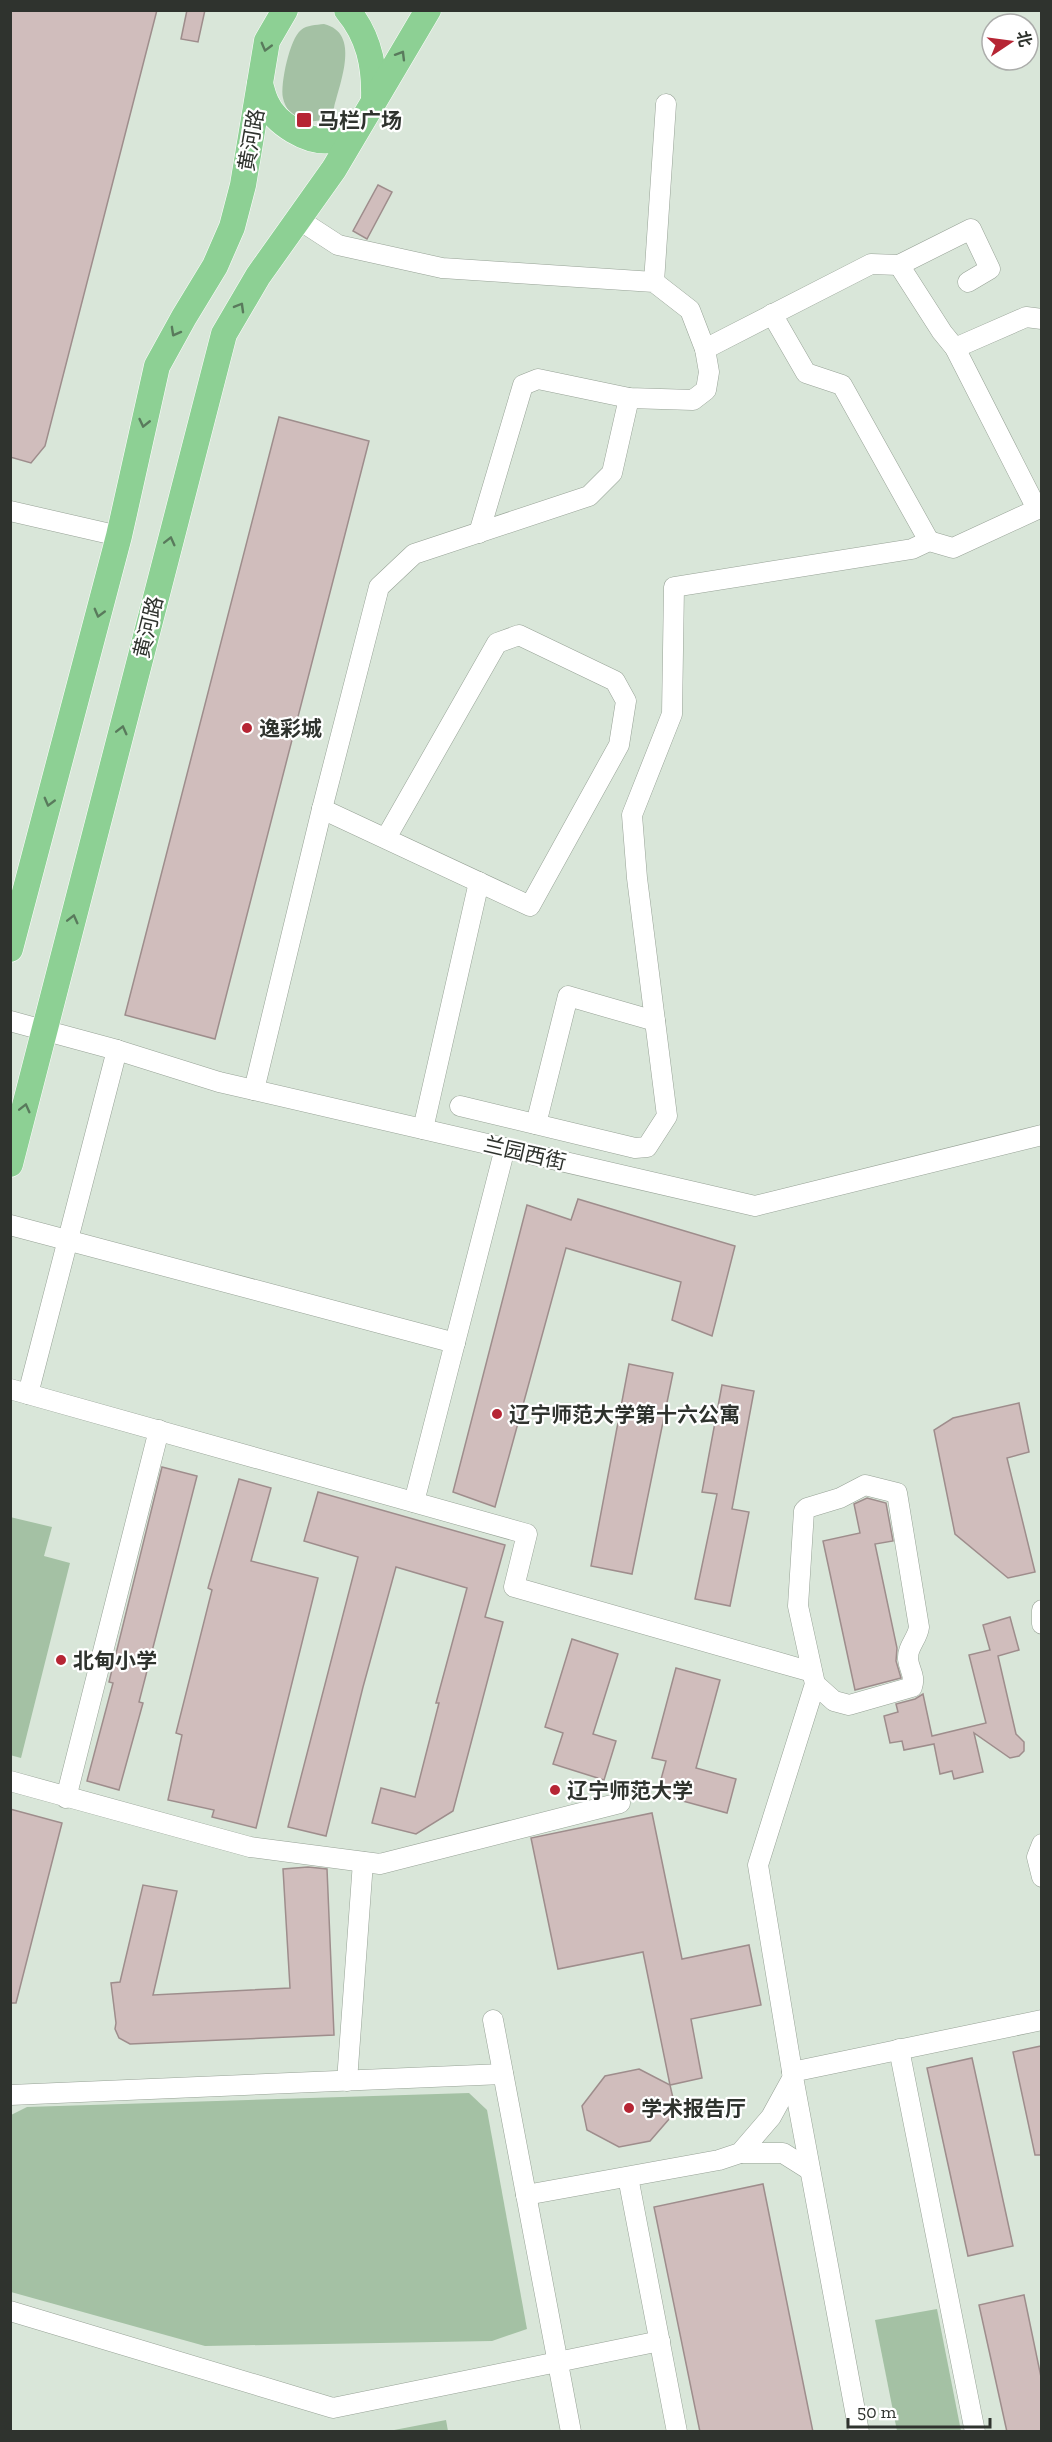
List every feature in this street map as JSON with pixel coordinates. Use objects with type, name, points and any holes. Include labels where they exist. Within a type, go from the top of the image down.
[{"type":"main road","points":[[347,10],[364,36],[372,58],[374,99]]},
{"type":"main road","points":[[286,11],[267,41],[260,84],[266,103],[277,117],[299,133],[319,140],[333,140],[360,123],[428,11]]},
{"type":"main road","name":"黄河路","points":[[10,950],[119,536],[157,366],[215,266],[237,213],[260,84]]},
{"type":"main road","name":"黄河路","points":[[10,1164],[224,334],[258,276],[334,169],[360,123]]},
{"type":"street","points":[[654,282],[666,104]]},
{"type":"street","points":[[298,219],[338,245],[442,268],[654,282],[690,310],[705,349],[709,372],[706,390],[693,400],[629,398],[538,379],[523,385],[479,533]]},
{"type":"street","points":[[705,349],[871,264],[899,265],[971,229],[990,269],[968,282]]},
{"type":"street","points":[[460,1106],[635,1148],[647,1148],[667,1116],[637,878],[632,815],[672,714],[674,587],[912,549],[929,541],[953,548],[1039,508],[955,348],[942,332],[899,265]]},
{"type":"street","points":[[772,314],[806,373],[842,385],[929,541]]},
{"type":"street","points":[[955,348],[1026,317],[1041,319]]},
{"type":"street","points":[[254,1090],[379,586],[414,554],[590,496],[612,473],[629,398]]},
{"type":"street","points":[[10,511],[119,536]]},
{"type":"street","points":[[322,809],[530,906],[619,746],[626,701],[615,681],[519,635],[497,643],[386,838]]},
{"type":"street","points":[[423,1129],[479,882]]},
{"type":"street","points":[[536,1124],[568,996],[655,1021]]},
{"type":"street","name":"兰园西街","points":[[10,1021],[117,1050],[219,1082],[755,1206],[1041,1135]]},
{"type":"street","points":[[117,1050],[68,1239],[19,1391],[527,1533],[514,1587],[814,1678],[834,1701],[849,1705],[912,1687],[915,1680],[908,1658],[909,1650],[918,1636],[919,1627],[897,1493],[866,1485],[840,1498],[807,1508],[804,1511],[798,1606],[814,1678],[758,1865],[792,2074],[859,2432]]},
{"type":"street","points":[[414,1502],[505,1148]]},
{"type":"street","points":[[10,1225],[454,1344]]},
{"type":"street","points":[[66,1798],[159,1430]]},
{"type":"street","points":[[1041,1610],[1041,1624]]},
{"type":"street","points":[[10,1782],[250,1848],[380,1864],[620,1803]]},
{"type":"street","points":[[1041,1844],[1037,1857],[1041,1877]]},
{"type":"street","points":[[347,2081],[363,1862]]},
{"type":"street","points":[[493,2020],[571,2432]]},
{"type":"street","points":[[792,2074],[1041,2020]]},
{"type":"street","points":[[899,2049],[975,2432]]},
{"type":"street","points":[[10,2095],[503,2074]]},
{"type":"street","points":[[740,2153],[771,2116],[792,2074]]},
{"type":"street","points":[[526,2195],[719,2160],[740,2153],[783,2153],[810,2170]]},
{"type":"street","points":[[628,2177],[677,2432]]},
{"type":"street","points":[[10,2311],[333,2408],[660,2341]]},
{"type":"green space","points":[[324,24],[335,29],[342,37],[345,48],[340,85],[334,108],[328,116],[315,121],[299,120],[285,105],[283,98],[287,62],[293,42],[301,30],[309,26]]},
{"type":"green space","points":[[10,1517],[52,1527],[44,1556],[70,1563],[21,1758],[10,1755]]},
{"type":"green space","points":[[469,2093],[487,2110],[527,2329],[492,2341],[205,2346],[11,2292],[11,2115],[27,2107]]},
{"type":"green space","points":[[937,2309],[961,2431],[897,2431],[875,2320]]},
{"type":"green space","points":[[446,2420],[448,2431],[389,2431]]},
{"type":"building","points":[[10,10],[157,10],[45,446],[31,463],[10,457]]},
{"type":"building","points":[[187,10],[205,10],[198,42],[181,39]]},
{"type":"building","points":[[378,185],[392,192],[367,239],[353,231]]},
{"type":"building","name":"逸彩城","points":[[279,417],[369,441],[215,1039],[125,1015]]},
{"type":"building","name":"辽宁师范大学第十六公寓","points":[[578,1199],[735,1246],[712,1336],[672,1320],[681,1282],[566,1248],[495,1507],[453,1492],[527,1205],[571,1220]]},
{"type":"building","points":[[629,1364],[673,1373],[632,1574],[591,1566]]},
{"type":"building","points":[[722,1385],[754,1391],[732,1509],[749,1512],[730,1606],[695,1599],[717,1494],[702,1492]]},
{"type":"building","points":[[1019,1403],[1029,1452],[1007,1458],[1035,1572],[1008,1578],[955,1534],[934,1430],[953,1418]]},
{"type":"building","points":[[162,1467],[197,1476],[139,1702],[143,1703],[119,1790],[87,1781],[113,1683],[109,1682]]},
{"type":"building","points":[[239,1479],[271,1488],[251,1561],[318,1578],[256,1828],[212,1817],[214,1810],[168,1800],[182,1735],[176,1733],[212,1590],[208,1588]]},
{"type":"building","points":[[318,1492],[505,1545],[485,1617],[503,1622],[453,1811],[416,1834],[372,1823],[381,1788],[415,1797],[439,1703],[436,1703],[467,1588],[396,1567],[326,1836],[288,1827],[358,1557],[304,1541]]},
{"type":"building","points":[[867,1498],[886,1503],[893,1541],[875,1544],[901,1678],[855,1690],[823,1541],[860,1533],[854,1504]]},
{"type":"building","points":[[1010,1617],[1019,1650],[998,1656],[1016,1734],[1024,1742],[1024,1751],[1019,1756],[1010,1758],[974,1733],[983,1772],[954,1779],[952,1771],[940,1774],[934,1744],[904,1750],[902,1741],[890,1743],[884,1716],[898,1712],[896,1704],[915,1699],[923,1694],[932,1736],[986,1723],[969,1655],[990,1650],[983,1625]]},
{"type":"building","points":[[572,1639],[618,1654],[593,1734],[616,1741],[604,1780],[553,1764],[563,1733],[545,1727]]},
{"type":"building","points":[[676,1668],[720,1680],[696,1768],[736,1779],[727,1813],[657,1794],[666,1761],[652,1758]]},
{"type":"building","points":[[10,1809],[62,1823],[16,2003],[10,2003]]},
{"type":"building","points":[[652,1813],[682,1959],[749,1945],[761,2005],[691,2019],[702,2078],[670,2085],[643,1952],[558,1969],[531,1838]]},
{"type":"building","points":[[308,1867],[327,1869],[334,2035],[130,2044],[119,2038],[115,2029],[111,1983],[120,1982],[143,1885],[177,1891],[153,1995],[290,1988],[283,1869]]},
{"type":"building","points":[[1041,2046],[1041,2155],[1035,2155],[1013,2052]]},
{"type":"building","points":[[972,2058],[1013,2246],[968,2256],[927,2068]]},
{"type":"building","name":"学术报告厅","points":[[639,2069],[670,2085],[676,2111],[650,2141],[619,2147],[587,2130],[582,2106],[605,2076]]},
{"type":"building","points":[[763,2184],[813,2432],[700,2432],[654,2207]]},
{"type":"building","points":[[1024,2295],[1041,2377],[1041,2432],[1007,2432],[979,2305]]},
{"type":"place","name":"马栏广场","points":[[304,120]]},
{"type":"place","name":"逸彩城","points":[[247,728]]},
{"type":"place","name":"辽宁师范大学第十六公寓","points":[[497,1414]]},
{"type":"place","name":"北甸小学","points":[[61,1660]]},
{"type":"place","name":"辽宁师范大学","points":[[555,1790]]},
{"type":"place","name":"学术报告厅","points":[[629,2108]]}]
